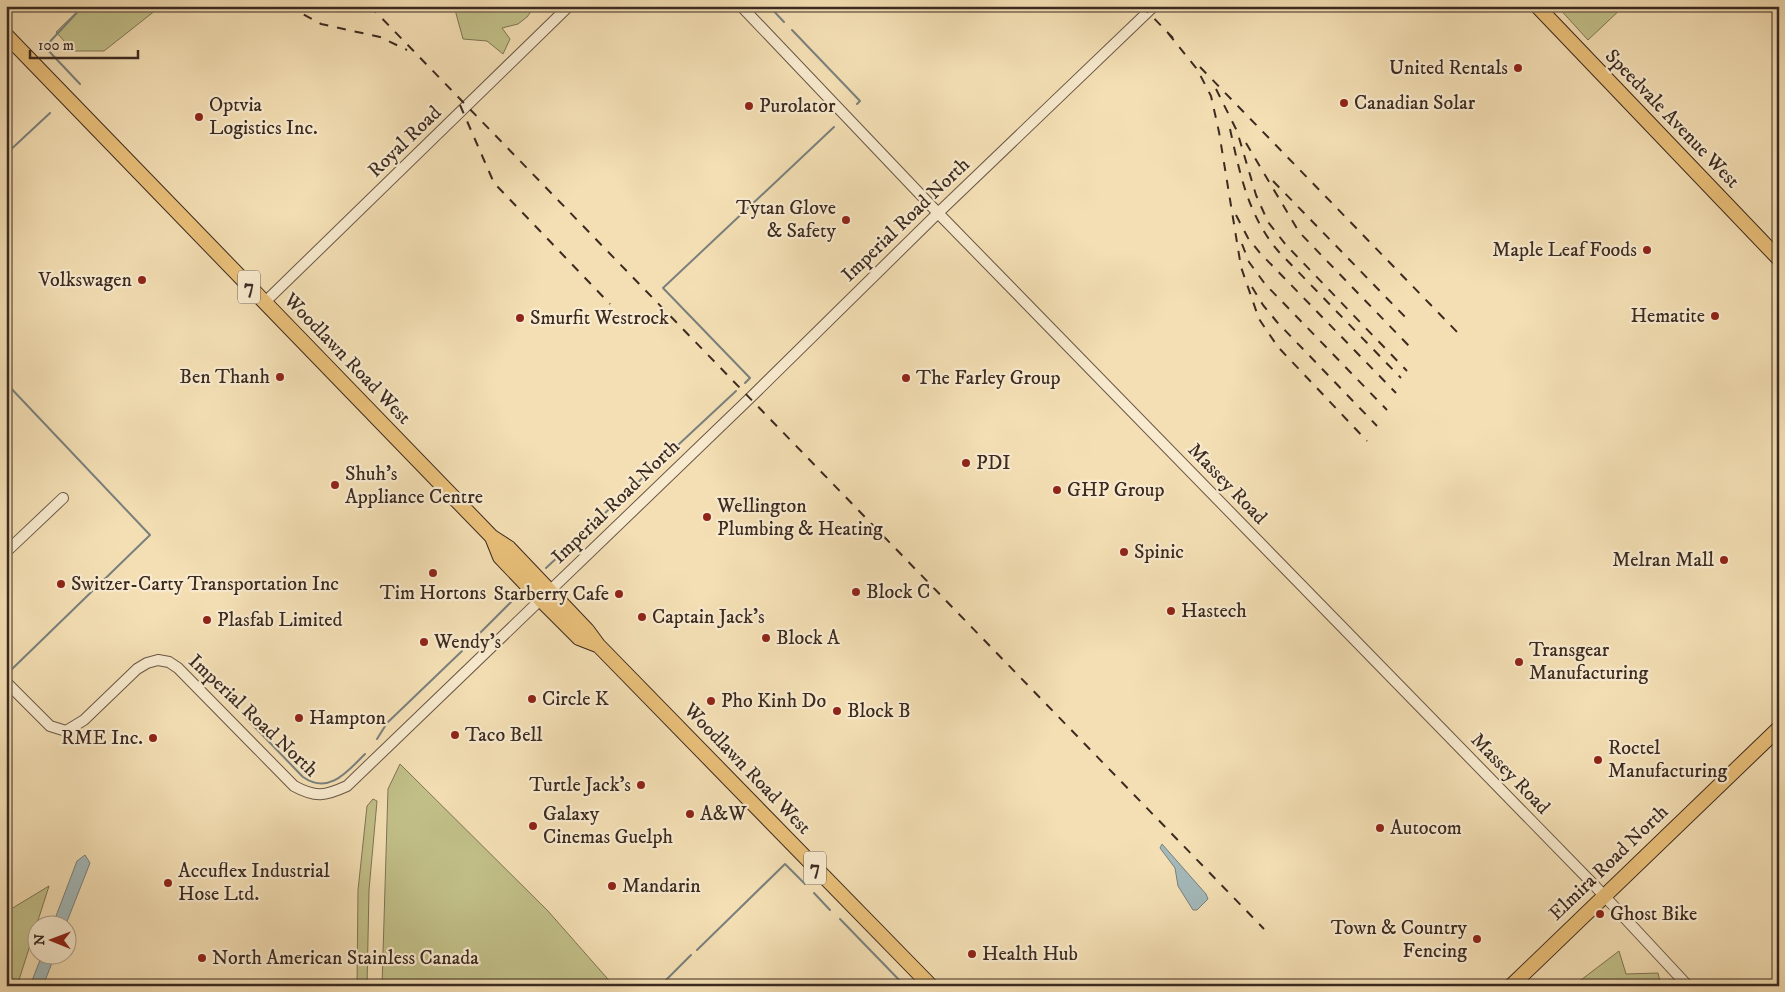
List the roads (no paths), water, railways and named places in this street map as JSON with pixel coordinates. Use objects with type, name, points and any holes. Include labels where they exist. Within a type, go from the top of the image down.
[{"type":"main road","name":"Speedvale Avenue West","points":[[1537,6],[1779,259]]},
{"type":"main road","name":"Woodlawn Road West","points":[[8,42],[492,537],[500,557],[545,595],[579,638],[598,645],[931,986]]},
{"type":"main road","name":"Elmira Road North","points":[[1511,986],[1779,728]]},
{"type":"street","name":"Royal Road","points":[[264,303],[569,6]]},
{"type":"street","name":"Massey Road","points":[[741,6],[938,213],[1604,896],[1688,986]]},
{"type":"street","name":"Imperial Road North","points":[[6,682],[50,726],[66,731],[84,720],[137,669],[158,660],[169,662],[178,668],[294,786],[310,794],[328,794],[347,786],[1154,6]]},
{"type":"street","points":[[6,552],[63,498]]},
{"type":"waterway","points":[[80,84],[45,47],[83,6]]},
{"type":"waterway","points":[[769,6],[784,22]]},
{"type":"waterway","points":[[792,30],[860,101],[857,104]]},
{"type":"waterway","points":[[6,154],[50,113]]},
{"type":"waterway","points":[[745,383],[750,378],[663,288],[834,127]]},
{"type":"waterway","points":[[6,383],[150,535],[11,670]]},
{"type":"waterway","points":[[546,568],[736,391]]},
{"type":"waterway","points":[[479,634],[515,598]]},
{"type":"waterway","points":[[377,739],[387,723],[462,651]]},
{"type":"waterway","points":[[242,714],[303,777],[312,782],[321,784],[337,779],[365,754]]},
{"type":"waterway","points":[[697,950],[785,864],[805,884]]},
{"type":"waterway","points":[[814,893],[830,910]]},
{"type":"waterway","points":[[840,919],[905,986]]},
{"type":"waterway","points":[[660,986],[691,955]]},
{"type":"railway","points":[[288,6],[321,24],[380,37],[407,50]]},
{"type":"railway","points":[[370,6],[1264,929]]},
{"type":"railway","points":[[1142,6],[1173,38]]},
{"type":"railway","points":[[1168,33],[1197,69],[1211,96],[1219,132],[1241,267],[1259,319],[1278,347],[1367,441]]},
{"type":"railway","points":[[1200,67],[1458,333]]},
{"type":"railway","points":[[1216,89],[1237,131],[1256,195],[1268,222],[1286,245],[1407,371]]},
{"type":"railway","points":[[460,105],[494,183],[610,304]]},
{"type":"railway","points":[[1230,129],[1247,194],[1268,238],[1279,252],[1401,378]]},
{"type":"railway","points":[[1246,143],[1299,232],[1409,346]]},
{"type":"railway","points":[[1273,181],[1409,321]]},
{"type":"railway","points":[[1236,215],[1248,238],[1260,253],[1396,393]]},
{"type":"railway","points":[[1242,244],[1249,262],[1265,284],[1387,410]]},
{"type":"railway","points":[[1252,287],[1263,305],[1277,322],[1377,426]]},
{"type":"place","name":"United Rentals","points":[[1518,68]]},
{"type":"place","name":"Canadian Solar","points":[[1344,103]]},
{"type":"place","name":"Purolator","points":[[749,106]]},
{"type":"place","name":"Optvia Logistics Inc.","points":[[199,117]]},
{"type":"place","name":"Tytan Glove & Safety","points":[[846,220]]},
{"type":"place","name":"Maple Leaf Foods","points":[[1647,250]]},
{"type":"place","name":"Volkswagen","points":[[142,280]]},
{"type":"place","name":"Hematite","points":[[1715,316]]},
{"type":"place","name":"Smurfit Westrock","points":[[520,318]]},
{"type":"place","name":"Ben Thanh","points":[[280,377]]},
{"type":"place","name":"The Farley Group","points":[[906,378]]},
{"type":"place","name":"PDI","points":[[966,463]]},
{"type":"place","name":"Shuh's Appliance Centre","points":[[335,485]]},
{"type":"place","name":"GHP Group","points":[[1057,490]]},
{"type":"place","name":"Wellington Plumbing & Heating","points":[[707,517]]},
{"type":"place","name":"Spinic","points":[[1124,552]]},
{"type":"place","name":"Melran Mall","points":[[1724,560]]},
{"type":"place","name":"Tim Hortons","points":[[433,573]]},
{"type":"place","name":"Switzer-Carty Transportation Inc","points":[[61,584]]},
{"type":"place","name":"Block C","points":[[856,592]]},
{"type":"place","name":"Starberry Cafe","points":[[619,594]]},
{"type":"place","name":"Hastech","points":[[1171,611]]},
{"type":"place","name":"Captain Jack's","points":[[642,617]]},
{"type":"place","name":"Plasfab Limited","points":[[207,620]]},
{"type":"place","name":"Block A","points":[[766,638]]},
{"type":"place","name":"Wendy's","points":[[424,642]]},
{"type":"place","name":"Transgear Manufacturing","points":[[1519,662]]},
{"type":"place","name":"Circle K","points":[[532,699]]},
{"type":"place","name":"Pho Kinh Do","points":[[711,701]]},
{"type":"place","name":"Block B","points":[[837,711]]},
{"type":"place","name":"Hampton","points":[[299,718]]},
{"type":"place","name":"Taco Bell","points":[[455,735]]},
{"type":"place","name":"RME Inc.","points":[[153,738]]},
{"type":"place","name":"Roctel Manufacturing","points":[[1598,760]]},
{"type":"place","name":"Turtle Jack's","points":[[641,785]]},
{"type":"place","name":"A&W","points":[[690,814]]},
{"type":"place","name":"Galaxy Cinemas Guelph","points":[[533,826]]},
{"type":"place","name":"Autocom","points":[[1380,828]]},
{"type":"place","name":"Accuflex Industrial Hose Ltd.","points":[[168,883]]},
{"type":"place","name":"Mandarin","points":[[612,886]]},
{"type":"place","name":"Ghost Bike","points":[[1600,914]]},
{"type":"place","name":"Town & Country Fencing","points":[[1477,939]]},
{"type":"place","name":"Health Hub","points":[[972,954]]},
{"type":"place","name":"North American Stainless Canada","points":[[202,958]]}]
